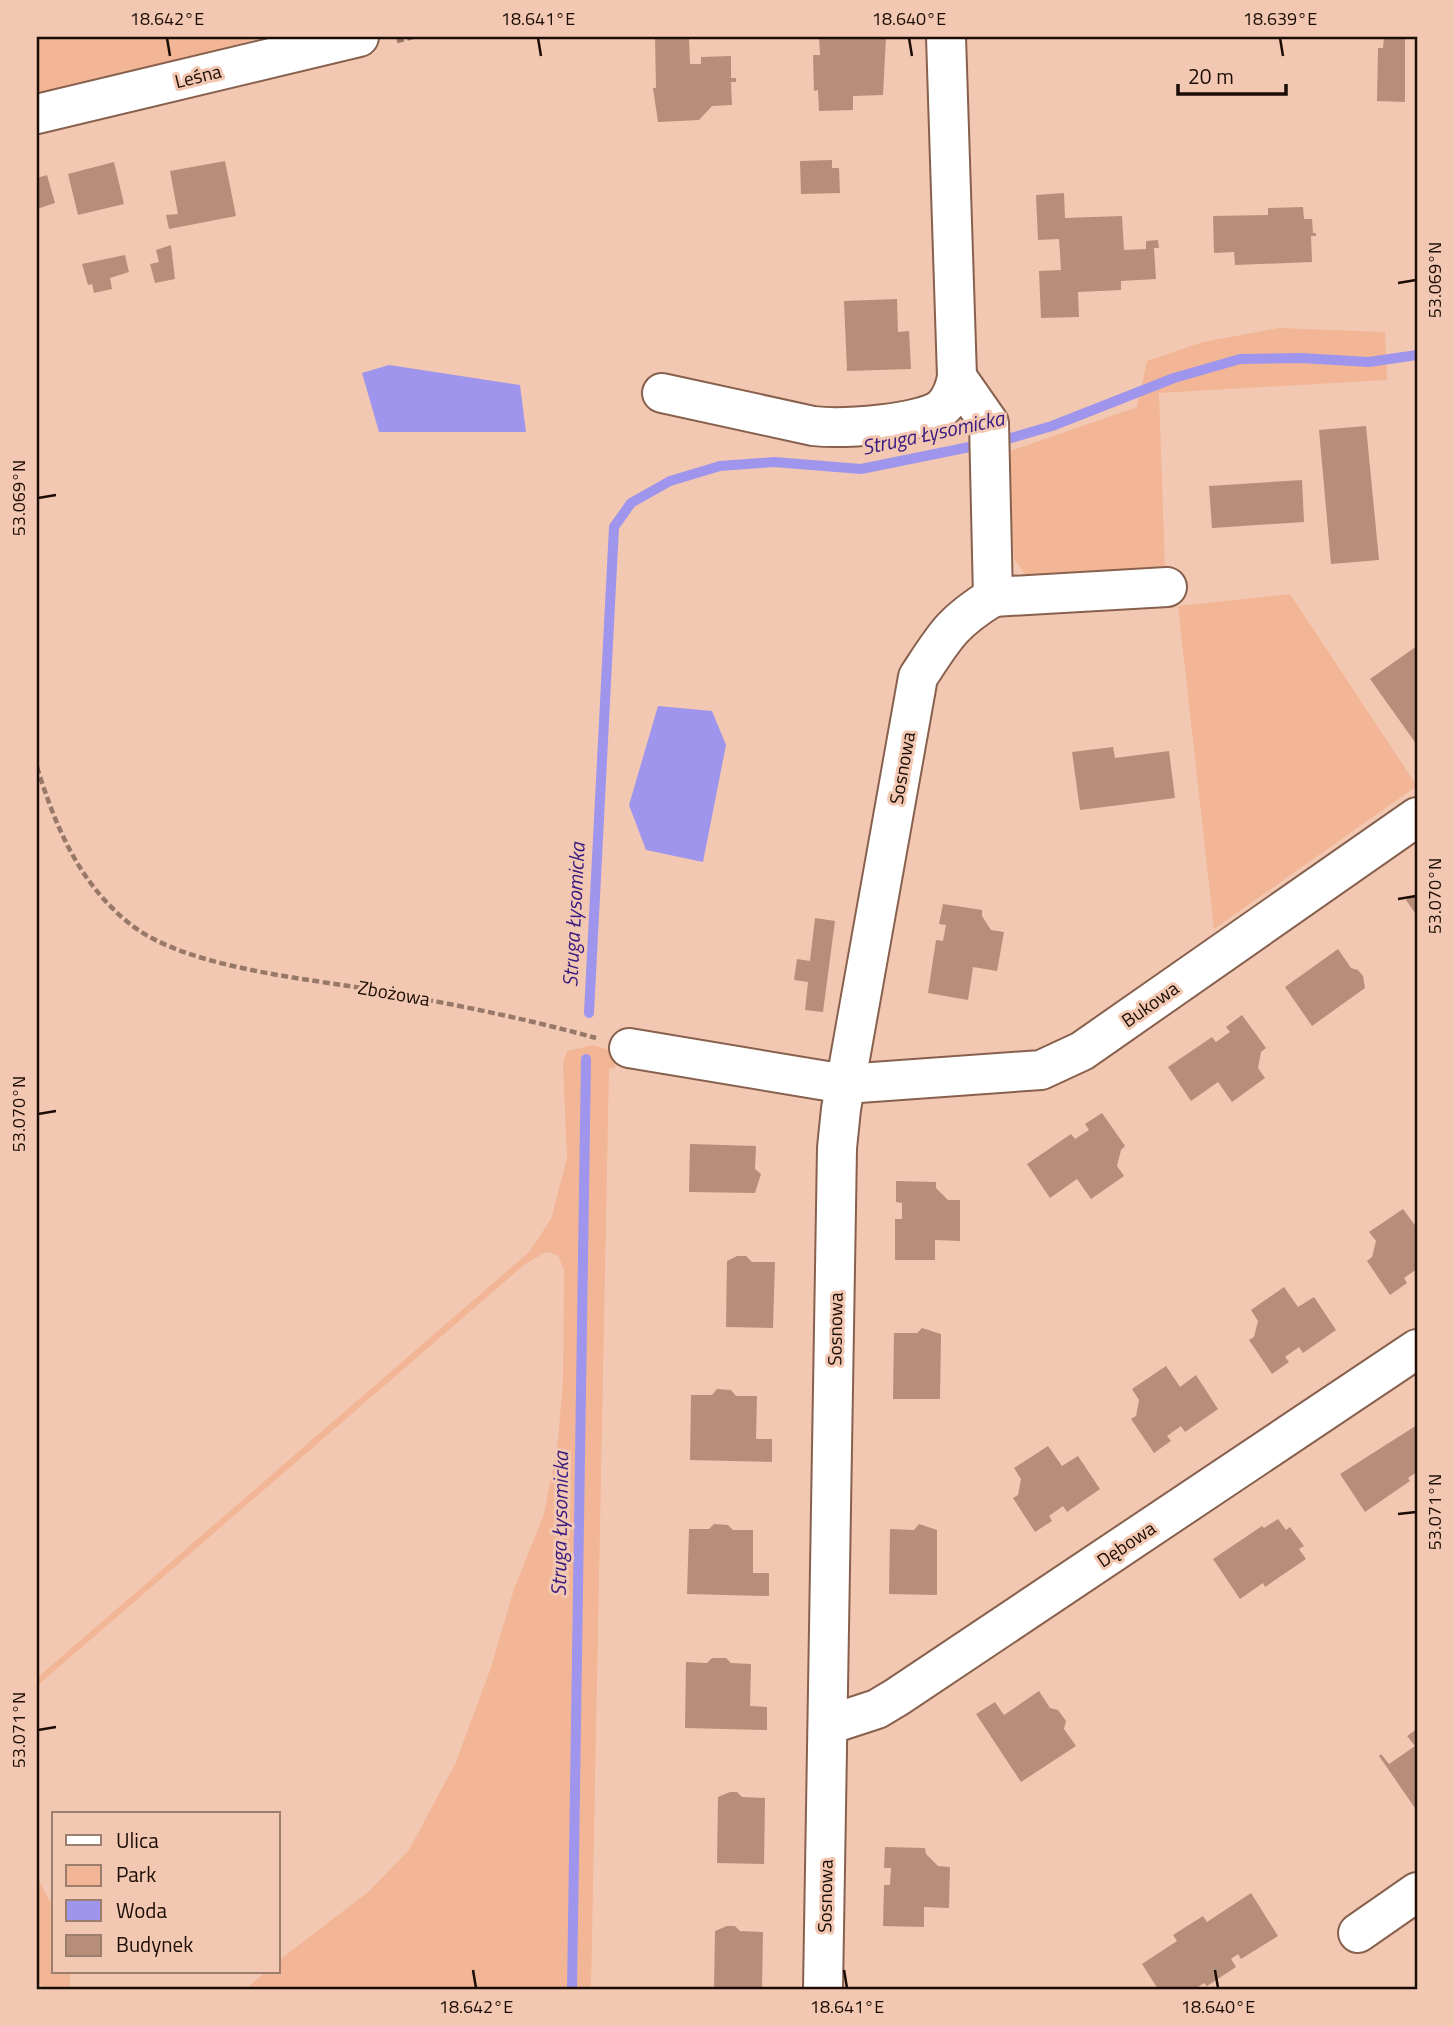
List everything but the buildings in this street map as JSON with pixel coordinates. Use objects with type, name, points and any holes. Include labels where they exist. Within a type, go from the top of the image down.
[{"type":"street","name":"Leśna","points":[[37,114],[359,37]]},
{"type":"street","points":[[662,393],[813,426],[854,428],[935,412],[948,401],[957,377],[946,37]]},
{"type":"street","points":[[957,377],[989,423],[993,597],[1167,587]]},
{"type":"street","name":"Sosnowa","points":[[823,1989],[837,1148],[845,1084],[918,677],[949,628],[962,616],[993,597]]},
{"type":"street","name":"Bukowa","points":[[845,1084],[1015,1073],[1041,1070],[1064,1062],[1417,817]]},
{"type":"street","points":[[629,1048],[845,1084]]},
{"type":"street","name":"Dębowa","points":[[828,1725],[877,1709],[897,1697],[1417,1349]]},
{"type":"street","points":[[1359,1933],[1417,1892]]},
{"type":"path","name":"Zbożowa","points":[[37,767],[52,815],[88,882],[108,904],[150,937],[226,964],[505,1013],[629,1048]]},
{"type":"green space","points":[[37,37],[263,37],[37,98]]},
{"type":"green space","points":[[1279,328],[1385,332],[1387,380],[1159,393],[1165,567],[1026,576],[1014,559],[1007,452],[1137,407],[1147,361],[1203,342]]},
{"type":"green space","points":[[1290,594],[1417,786],[1214,929],[1178,606]]},
{"type":"green space","points":[[593,1045],[616,1052],[615,1068],[609,1069],[591,1989],[246,1989],[263,1974],[280,1974],[280,1959],[368,1892],[409,1850],[456,1762],[491,1667],[514,1589],[544,1514],[558,1441],[563,1381],[564,1270],[558,1255],[546,1252],[524,1265],[37,1686],[37,1678],[529,1252],[551,1219],[567,1158],[563,1063],[567,1051]]},
{"type":"green space","points":[[37,1877],[52,1905],[52,1974],[70,1974],[70,1989],[44,1989],[37,1981]]},
{"type":"water","points":[[389,365],[520,385],[526,432],[379,432],[362,373]]},
{"type":"water","points":[[658,706],[712,711],[726,745],[703,862],[646,850],[629,805]]},
{"type":"waterway","name":"Struga Łysomicka","points":[[589,1013],[614,527],[631,503],[670,481],[720,466],[774,462],[861,469],[1004,440],[1052,426],[1174,378],[1240,359],[1301,358],[1369,362],[1417,355]]},
{"type":"waterway","name":"Struga Łysomicka","points":[[572,1989],[586,1059]]}]
